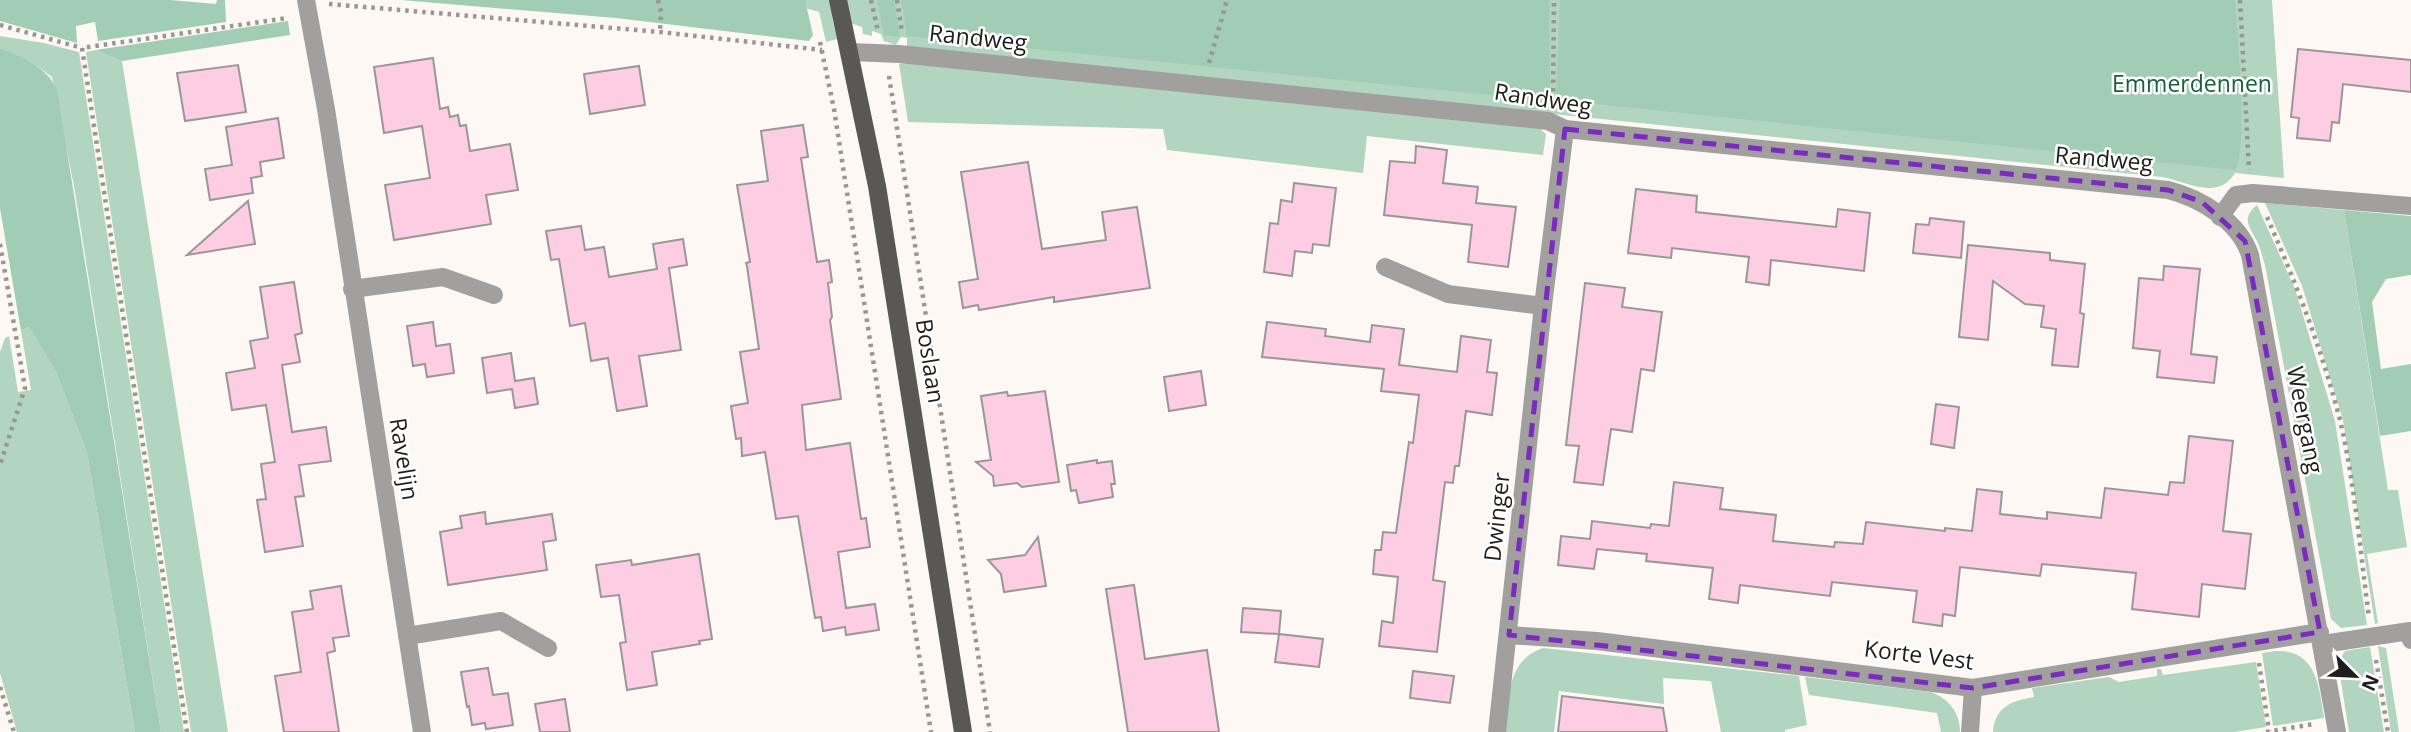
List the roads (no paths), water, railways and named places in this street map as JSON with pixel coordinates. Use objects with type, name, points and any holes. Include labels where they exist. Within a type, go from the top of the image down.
[{"type":"main road","name":"Boslaan","points":[[838,0],[877,186],[963,732]]},
{"type":"street","name":"Ravelijn","points":[[313,6],[352,289],[422,732]]},
{"type":"street","name":"Randweg","points":[[851,52],[899,54],[1548,121],[1564,129],[2168,190],[2202,202],[2220,216]]},
{"type":"street","name":"Dwinger","points":[[1497,732],[1564,129]]},
{"type":"street","points":[[2220,216],[2236,195],[2253,193],[2411,206]]},
{"type":"street","name":"Weergang","points":[[2220,216],[2245,241],[2250,255],[2337,727]]},
{"type":"street","points":[[1385,267],[1448,294],[1543,306]]},
{"type":"street","points":[[352,289],[443,277],[494,295]]},
{"type":"street","points":[[407,636],[501,621],[548,648]]},
{"type":"street","points":[[2322,638],[2410,631],[2411,640]]},
{"type":"street","name":"Korte Vest","points":[[1509,635],[1597,641],[1973,688],[2256,643],[2322,638]]},
{"type":"street","points":[[1970,732],[1973,688]]},
{"type":"park label","name":"Emmerdennen","points":[[2192,84]]}]
